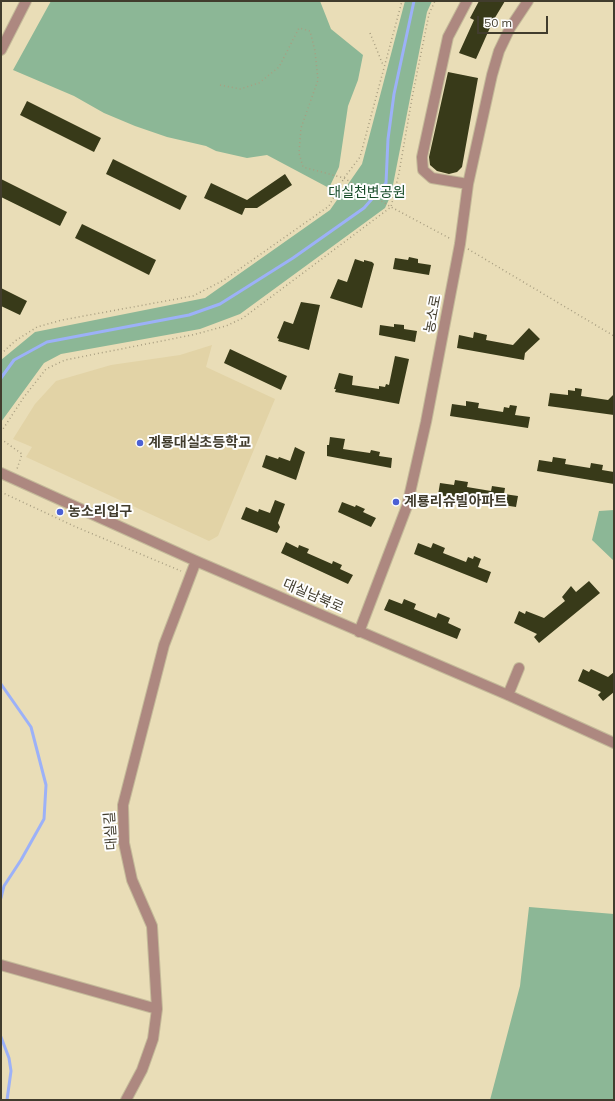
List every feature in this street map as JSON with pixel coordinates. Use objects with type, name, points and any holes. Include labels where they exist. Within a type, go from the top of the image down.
[{"type":"street","points":[[1,50],[26,1]]},
{"type":"street","points":[[467,1],[448,37],[422,158],[423,170],[432,178],[468,184]]},
{"type":"street","name":"농소로","points":[[359,632],[407,506],[426,422],[460,244],[468,184],[492,75],[499,50],[510,28],[528,1]]},
{"type":"street","name":"대실남북로","points":[[1,473],[196,561],[508,695],[614,743]]},
{"type":"street","name":"대실길","points":[[129,1099],[142,1070],[153,1039],[157,1009],[152,926],[132,880],[126,850],[124,805],[164,645],[196,561]]},
{"type":"street","points":[[508,695],[519,668]]},
{"type":"street","points":[[1,965],[157,1009]]},
{"type":"path","points":[[1,354],[15,341],[37,327],[62,320],[193,296],[217,284],[329,206],[344,178],[360,157],[383,65],[402,1]]},
{"type":"path","points":[[1,432],[24,397],[46,370],[65,360],[192,335],[226,326],[244,318],[391,207],[399,173],[429,14],[435,1]]},
{"type":"path","points":[[220,85],[240,89],[259,83],[279,67],[299,28],[310,30],[315,51],[318,80],[301,128],[299,153],[303,167],[344,178],[391,207],[460,244],[614,336]]},
{"type":"path","points":[[370,34],[383,65]]},
{"type":"path","points":[[1,439],[22,454],[14,479]]},
{"type":"path","points":[[1,492],[76,527],[181,571]]},
{"type":"shaded area","name":"계룡대실초등학교","points":[[212,345],[206,367],[275,399],[218,536],[209,541],[26,457],[32,447],[13,439],[35,404],[56,381],[111,365],[180,355]]},
{"type":"green space","points":[[51,1],[320,1],[331,29],[363,55],[358,80],[348,106],[339,167],[329,188],[267,155],[247,158],[167,137],[135,126],[104,113],[74,96],[13,70]]},
{"type":"green space","name":"대실천변공원","points":[[405,1],[432,1],[427,12],[391,195],[385,208],[240,314],[200,329],[61,354],[44,363],[1,422],[1,360],[35,332],[205,298],[330,210],[362,164]]},
{"type":"green space","points":[[614,510],[614,561],[592,540],[599,511]]},
{"type":"green space","points":[[529,907],[614,914],[614,1100],[490,1100],[520,986]]},
{"type":"building","points":[[479,1],[505,1],[493,21],[476,59],[459,53],[474,20],[470,18]]},
{"type":"building","points":[[448,72],[478,78],[462,167],[457,172],[449,174],[437,171],[430,165],[429,157]]},
{"type":"building","points":[[27,101],[101,138],[94,152],[20,115]]},
{"type":"building","points":[[113,159],[187,196],[180,210],[106,174]]},
{"type":"building","points":[[285,174],[292,185],[257,208],[245,208],[242,215],[204,198],[211,183],[247,200]]},
{"type":"building","points":[[1,179],[67,212],[60,226],[1,197]]},
{"type":"building","points":[[82,224],[156,260],[149,275],[75,238]]},
{"type":"building","points":[[409,257],[418,259],[418,263],[431,265],[429,275],[393,269],[395,258],[408,260]]},
{"type":"building","points":[[355,259],[364,262],[364,260],[372,262],[374,264],[362,308],[330,298],[338,279],[347,282]]},
{"type":"building","points":[[1,288],[27,301],[20,315],[1,306]]},
{"type":"building","points":[[301,302],[320,305],[309,350],[278,341],[279,339],[277,338],[284,321],[293,324]]},
{"type":"building","points":[[394,324],[404,325],[404,329],[417,331],[415,342],[379,335],[380,325],[394,327]]},
{"type":"building","points":[[529,328],[540,339],[525,353],[524,360],[457,348],[459,335],[473,338],[474,332],[487,335],[486,340],[513,345]]},
{"type":"building","points":[[230,349],[287,376],[281,390],[224,363]]},
{"type":"building","points":[[395,356],[409,359],[399,404],[335,392],[336,389],[334,389],[339,373],[353,376],[352,385],[379,389],[379,386],[385,387],[386,384],[389,385]]},
{"type":"building","points":[[575,388],[582,389],[581,396],[608,400],[614,394],[614,415],[548,406],[550,393],[568,395],[568,390],[575,391]]},
{"type":"building","points":[[466,401],[479,403],[478,408],[503,412],[504,407],[509,408],[510,405],[517,406],[515,415],[530,417],[528,428],[450,416],[452,404],[466,406]]},
{"type":"building","points":[[330,437],[345,439],[343,449],[370,453],[371,450],[380,452],[379,456],[392,458],[391,468],[327,456],[327,445],[329,445]]},
{"type":"building","points":[[295,447],[305,452],[296,480],[262,467],[266,455],[278,459],[279,457],[290,461]]},
{"type":"building","points":[[553,457],[566,459],[565,464],[590,468],[591,463],[603,465],[602,470],[614,472],[614,484],[537,471],[539,460],[552,462]]},
{"type":"building","points":[[455,480],[468,482],[467,487],[491,491],[492,486],[505,488],[504,494],[518,496],[516,507],[438,495],[440,483],[454,485]]},
{"type":"building","points":[[275,500],[285,504],[278,523],[280,527],[277,533],[241,519],[246,507],[258,512],[259,509],[270,513]]},
{"type":"building","points":[[342,502],[355,507],[356,505],[365,509],[363,512],[376,518],[371,527],[338,512]]},
{"type":"building","points":[[286,542],[298,548],[299,545],[309,549],[307,553],[332,564],[333,561],[342,565],[340,569],[353,575],[348,584],[281,553]]},
{"type":"building","points":[[418,543],[431,548],[433,543],[445,548],[443,553],[466,562],[468,557],[473,559],[474,556],[481,559],[478,567],[491,572],[487,583],[414,554]]},
{"type":"building","points":[[589,581],[600,593],[539,643],[534,637],[537,634],[514,623],[519,611],[525,614],[526,611],[544,618],[565,601],[562,597],[571,586],[576,592]]},
{"type":"building","points":[[389,599],[402,604],[404,599],[416,604],[414,609],[436,618],[438,613],[450,618],[448,623],[461,629],[457,639],[384,610]]},
{"type":"building","points":[[583,669],[589,672],[591,669],[608,677],[614,672],[614,692],[603,701],[598,695],[601,692],[578,681]]},
{"type":"waterway","points":[[1,378],[14,360],[47,342],[189,315],[220,304],[293,258],[364,208],[386,183],[388,139],[394,94],[414,1]]},
{"type":"waterway","points":[[1,684],[31,727],[46,785],[44,819],[21,860],[4,886],[1,898]]},
{"type":"waterway","points":[[1,1037],[9,1058],[11,1071],[7,1100]]},
{"type":"place","name":"계룡대실초등학교","points":[[140,443]]},
{"type":"place","name":"계룡리슈빌아파트","points":[[396,502]]},
{"type":"place","name":"농소리입구","points":[[60,512]]}]
